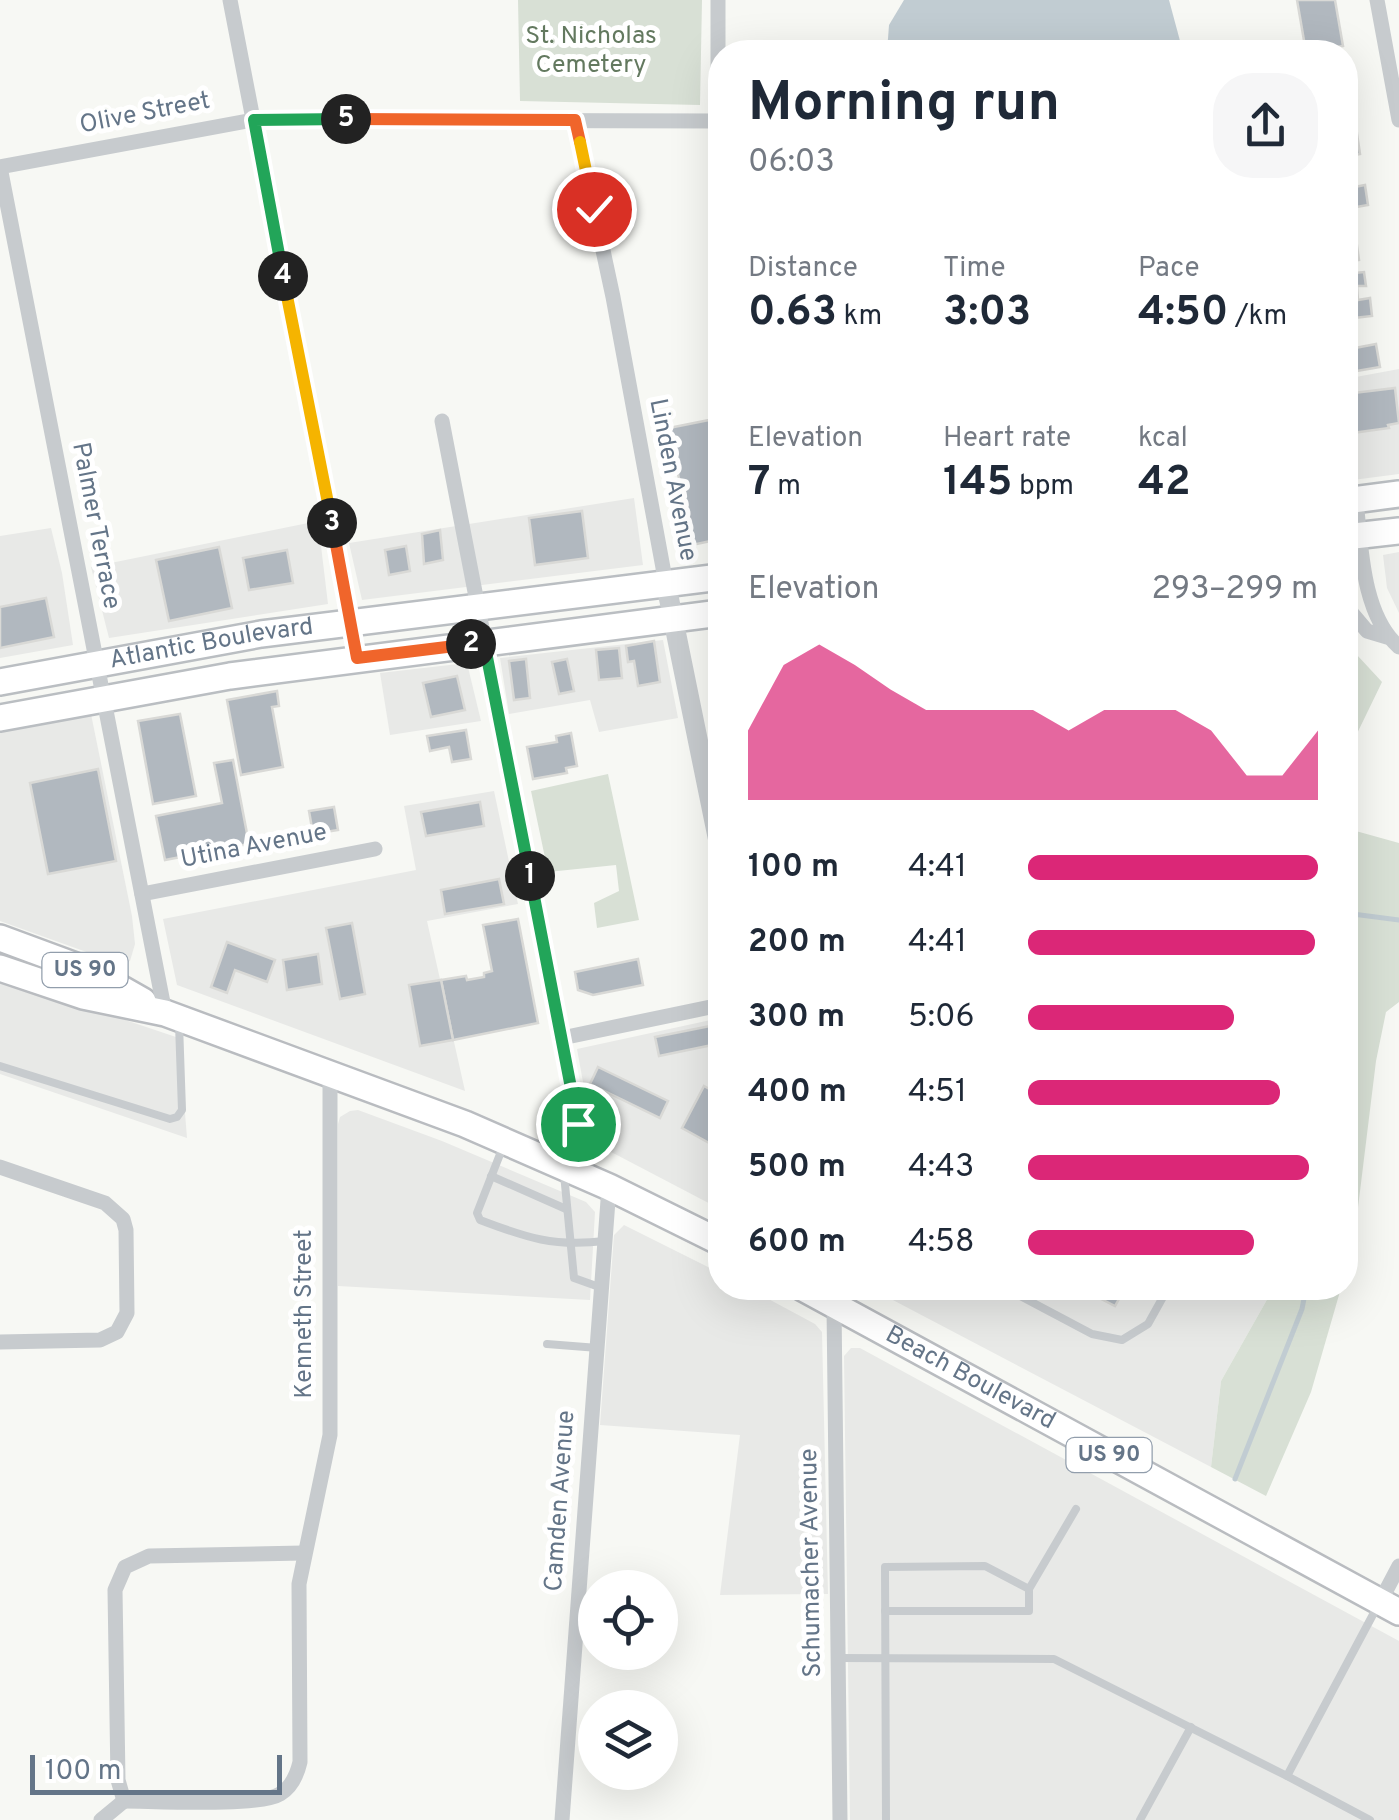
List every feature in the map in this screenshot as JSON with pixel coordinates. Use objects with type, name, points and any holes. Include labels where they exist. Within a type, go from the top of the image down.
[{"type":"main road","points":[[1358,499],[1399,494]]},
{"type":"main road","points":[[1358,535],[1399,531]]},
{"type":"main road","name":"Atlantic Boulevard","points":[[0,682],[96,662],[350,622],[708,579]]},
{"type":"main road","name":"Atlantic Boulevard","points":[[0,718],[357,658],[708,615]]},
{"type":"main road","name":"US 90","points":[[0,938],[92,972],[172,1015]]},
{"type":"main road","name":"US 90","points":[[0,968],[83,996],[172,1015],[330,1072],[506,1140],[708,1236]]},
{"type":"main road","name":"Beach Boulevard","points":[[824,1300],[1389,1607]]},
{"type":"street","points":[[230,0],[357,658]]},
{"type":"street","points":[[718,0],[718,40]]},
{"type":"street","points":[[1377,0],[1399,120]]},
{"type":"street","name":"Olive Street","points":[[0,167],[254,120],[708,121]]},
{"type":"street","name":"Linden Avenue","points":[[575,120],[708,789]]},
{"type":"street","name":"Palmer Terrace","points":[[0,167],[142,894],[172,1015]]},
{"type":"street","name":"Camden Avenue","points":[[442,422],[562,1038],[599,1182],[605,1241],[562,1820]]},
{"type":"street","points":[[1358,553],[1373,604],[1393,642]]},
{"type":"street","points":[[1358,620],[1367,631],[1393,642]]},
{"type":"street","name":"Utina Avenue","points":[[142,894],[375,849]]},
{"type":"street","points":[[562,1038],[708,1008]]},
{"type":"street","name":"Kenneth Street","points":[[124,1801],[266,1800],[280,1794],[296,1776],[300,1762],[299,1584],[330,1435],[330,1072]]},
{"type":"street","points":[[0,1167],[105,1202],[116,1209],[126,1230],[126,1313],[117,1332],[100,1340],[0,1342]]},
{"type":"street","name":"Schumacher Avenue","points":[[834,1306],[840,1820]]},
{"type":"street","points":[[101,1820],[124,1801],[118,1780],[115,1590],[125,1567],[149,1556],[304,1553]]},
{"type":"street","points":[[1389,1607],[1399,1566]]},
{"type":"lane","points":[[0,1066],[177,1118],[182,1110],[172,1015]]},
{"type":"lane","points":[[506,1140],[490,1176],[478,1213],[480,1220],[536,1241],[572,1245],[605,1241]]},
{"type":"lane","points":[[563,1166],[574,1278],[602,1288]]},
{"type":"lane","points":[[490,1176],[566,1209]]},
{"type":"lane","points":[[1028,1300],[1092,1334],[1122,1340],[1148,1324],[1161,1300]]},
{"type":"lane","points":[[548,1344],[598,1348]]},
{"type":"lane","points":[[886,1611],[1028,1611],[1029,1589],[1076,1510]]},
{"type":"lane","points":[[886,1820],[886,1567],[986,1566],[1029,1589]]},
{"type":"lane","points":[[1288,1776],[1389,1607]]},
{"type":"lane","points":[[838,1658],[1054,1659],[1370,1820]]},
{"type":"lane","points":[[1140,1820],[1190,1728]]},
{"type":"shaded area","points":[[904,0],[1169,0],[1180,40],[888,40],[889,25]]},
{"type":"shaded area","points":[[1399,369],[1399,474],[1358,479],[1358,377]]},
{"type":"shaded area","points":[[634,498],[643,565],[362,600],[349,543]]},
{"type":"shaded area","points":[[318,521],[328,604],[109,638],[91,567]]},
{"type":"shaded area","points":[[51,528],[73,645],[0,658],[0,536]]},
{"type":"shaded area","points":[[1399,552],[1399,613],[1387,588],[1383,555]]},
{"type":"shaded area","points":[[663,640],[678,718],[599,732],[590,700],[509,714],[500,658]]},
{"type":"shaded area","points":[[467,663],[481,721],[390,735],[380,673]]},
{"type":"shaded area","points":[[91,714],[132,916],[135,944],[130,961],[120,964],[0,921],[0,731]]},
{"type":"shaded area","points":[[494,791],[518,904],[427,921],[465,1091],[177,985],[163,919],[416,870],[404,806]]},
{"type":"shaded area","points":[[0,978],[179,1038],[187,1138],[0,1074]]},
{"type":"shaded area","points":[[708,1021],[708,1203],[594,1143],[577,1049]]},
{"type":"shaded area","points":[[358,1110],[586,1202],[595,1212],[590,1300],[338,1286],[338,1124],[340,1117]]},
{"type":"shaded area","points":[[624,1225],[708,1267],[708,1300],[770,1300],[815,1324],[822,1332],[828,1594],[720,1595],[740,1435],[600,1425],[614,1235]]},
{"type":"shaded area","points":[[893,1300],[1267,1300],[1221,1381],[1211,1467]]},
{"type":"shaded area","points":[[851,1348],[860,1348],[1399,1641],[1399,1820],[850,1820],[844,1356]]},
{"type":"green space","name":"St. Nicholas Cemetery","points":[[518,0],[702,0],[700,105],[520,101]]},
{"type":"green space","points":[[1358,656],[1382,682],[1358,732]]},
{"type":"green space","points":[[608,774],[639,920],[597,928],[594,903],[619,891],[616,865],[548,872],[531,791]]},
{"type":"green space","points":[[1358,832],[1399,843],[1399,1002],[1386,1012],[1358,1207]]},
{"type":"green space","points":[[1267,1300],[1338,1300],[1311,1392],[1266,1496],[1211,1467],[1221,1381]]},
{"type":"building","points":[[1297,0],[1335,0],[1342,40],[1304,40]]},
{"type":"building","points":[[1365,185],[1368,205],[1358,207],[1358,186]]},
{"type":"building","points":[[1364,272],[1366,286],[1358,286],[1358,273]]},
{"type":"building","points":[[1370,298],[1372,316],[1358,318],[1358,300]]},
{"type":"building","points":[[1376,344],[1380,367],[1358,371],[1358,347]]},
{"type":"building","points":[[1395,388],[1399,423],[1358,432],[1358,392]]},
{"type":"building","points":[[708,420],[708,542],[692,545],[669,428]]},
{"type":"building","points":[[582,511],[588,558],[535,565],[529,518]]},
{"type":"building","points":[[440,530],[443,560],[424,564],[422,534]]},
{"type":"building","points":[[406,546],[410,571],[389,575],[385,550]]},
{"type":"building","points":[[219,547],[232,608],[169,621],[156,560]]},
{"type":"building","points":[[287,550],[293,583],[249,590],[243,558]]},
{"type":"building","points":[[46,598],[54,637],[0,648],[0,607]]},
{"type":"building","points":[[654,641],[660,682],[638,686],[634,661],[628,662],[626,646]]},
{"type":"building","points":[[619,648],[622,678],[599,680],[596,650]]},
{"type":"building","points":[[526,659],[530,698],[514,700],[509,661]]},
{"type":"building","points":[[567,659],[574,691],[559,694],[552,662]]},
{"type":"building","points":[[457,676],[465,710],[431,717],[423,683]]},
{"type":"building","points":[[277,691],[279,706],[272,707],[283,767],[241,775],[227,700]]},
{"type":"building","points":[[180,714],[196,796],[153,804],[138,721]]},
{"type":"building","points":[[466,730],[471,759],[452,762],[449,747],[430,751],[427,736]]},
{"type":"building","points":[[571,733],[577,766],[566,768],[567,773],[533,779],[527,747],[557,742],[556,736]]},
{"type":"building","points":[[233,760],[249,844],[165,860],[156,816],[222,803],[214,763]]},
{"type":"building","points":[[98,769],[116,861],[48,874],[30,783]]},
{"type":"building","points":[[480,802],[484,826],[426,836],[421,812]]},
{"type":"building","points":[[334,807],[338,830],[313,834],[309,811]]},
{"type":"building","points":[[499,879],[504,904],[445,914],[441,890]]},
{"type":"building","points":[[518,919],[538,1023],[453,1040],[441,980],[484,977],[484,973],[492,971],[483,925]]},
{"type":"building","points":[[352,923],[365,994],[340,999],[326,928]]},
{"type":"building","points":[[227,942],[275,960],[267,982],[235,970],[227,993],[211,987]]},
{"type":"building","points":[[318,954],[322,984],[287,990],[283,960]]},
{"type":"building","points":[[638,959],[643,985],[593,995],[578,990],[575,972]]},
{"type":"building","points":[[441,980],[453,1040],[420,1046],[409,985]]},
{"type":"building","points":[[708,1026],[708,1046],[659,1056],[655,1037]]},
{"type":"building","points":[[598,1067],[668,1101],[660,1118],[590,1084]]},
{"type":"building","points":[[704,1086],[708,1088],[708,1142],[682,1128]]},
{"type":"waterway","points":[[1358,915],[1399,920]]},
{"type":"waterway","points":[[1235,1479],[1304,1300]]},
{"type":"route","points":[[578,1124],[484,642],[357,658],[254,120],[575,120],[594,209]]}]
